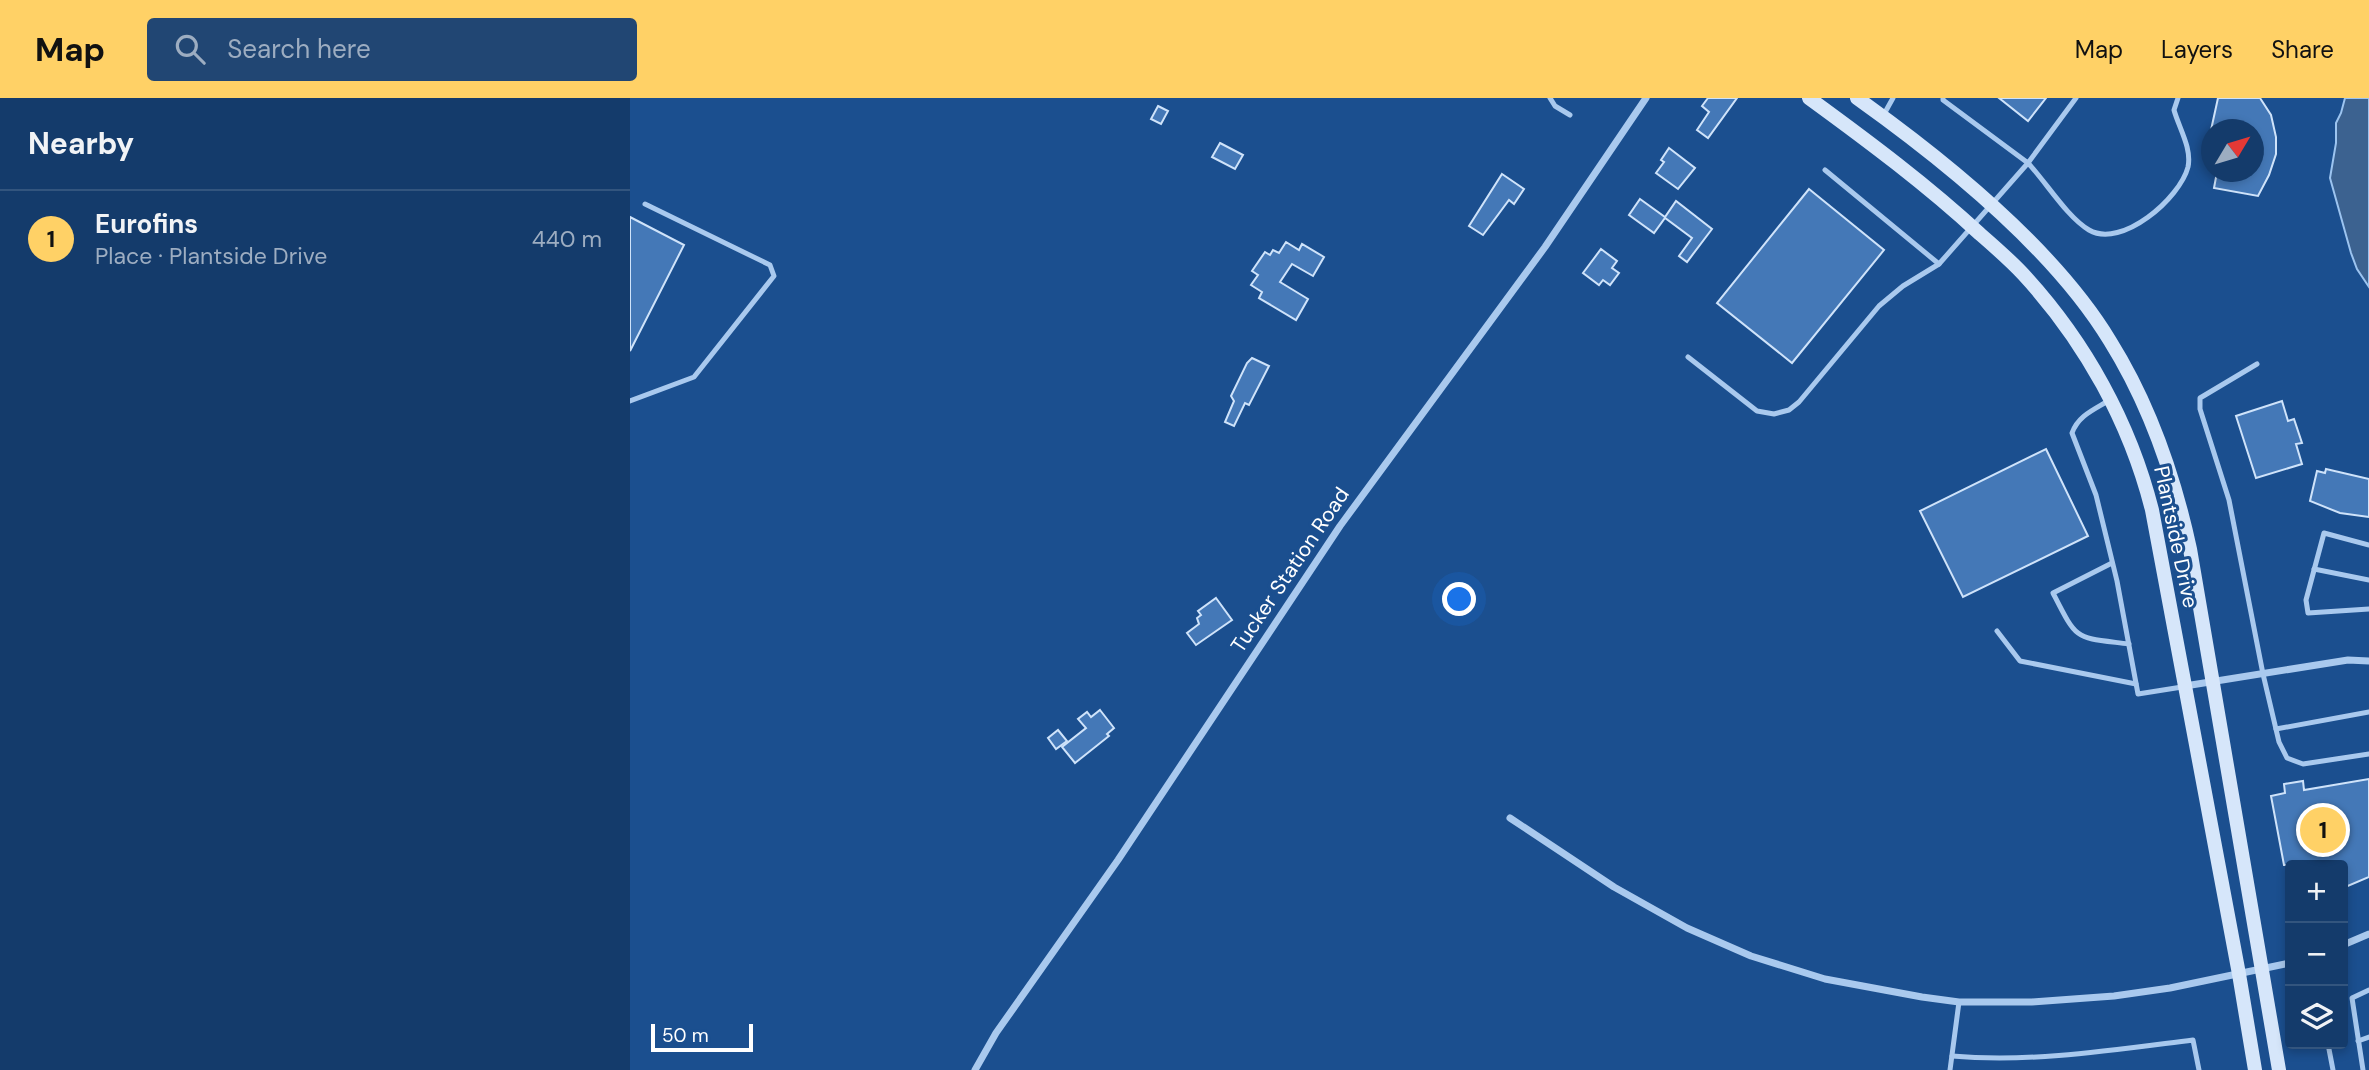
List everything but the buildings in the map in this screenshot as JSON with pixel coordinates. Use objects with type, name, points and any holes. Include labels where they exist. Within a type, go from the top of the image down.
[{"type":"street","name":"Tucker Station Road","points":[[975,1070],[1010,1012],[1118,860],[1340,526],[1545,247],[1646,98]]},
{"type":"street","name":"Plantside Drive","points":[[1809,98],[1954,209],[2023,274],[2082,350],[2126,430],[2146,484],[2255,1070]]},
{"type":"street","name":"Plantside Drive","points":[[1857,98],[1883,116],[2033,245],[2076,293],[2109,339],[2139,393],[2162,446],[2180,502],[2214,681],[2279,1070]]},
{"type":"street","points":[[2184,686],[2348,660],[2369,662]]},
{"type":"street","points":[[1510,818],[1639,901],[1687,928],[1751,956],[1825,979],[1959,1002],[2032,1002],[2114,996],[2170,988],[2285,964]]},
{"type":"street","points":[[2348,942],[2369,934]]},
{"type":"lane","points":[[1550,98],[1555,106],[1570,116]]},
{"type":"lane","points":[[1883,116],[1893,98]]},
{"type":"lane","points":[[1943,98],[2028,163],[2074,219],[2091,231],[2103,234],[2122,231],[2149,217],[2171,196],[2188,167],[2188,146],[2174,110],[2178,98]]},
{"type":"lane","points":[[1688,357],[1756,411],[1774,414],[1789,410],[1799,402],[1879,306],[1903,286],[1939,264],[2028,163],[2077,98]]},
{"type":"lane","points":[[1825,170],[1939,264]]},
{"type":"lane","points":[[630,392],[633,400],[694,377],[775,276],[770,265],[645,204]]},
{"type":"lane","points":[[2257,364],[2200,398],[2200,410],[2229,500],[2276,729],[2287,758],[2304,764],[2369,754]]},
{"type":"lane","points":[[2110,399],[2081,417],[2075,423],[2072,433],[2096,495],[2138,694],[2184,686]]},
{"type":"lane","points":[[2369,544],[2324,533],[2306,600],[2308,614],[2369,609]]},
{"type":"lane","points":[[2112,563],[2053,593],[2072,630],[2084,638],[2129,644]]},
{"type":"lane","points":[[2314,569],[2369,580]]},
{"type":"lane","points":[[1997,631],[2020,661],[2136,684]]},
{"type":"lane","points":[[2276,729],[2369,712]]},
{"type":"lane","points":[[2348,1000],[2369,990]]},
{"type":"lane","points":[[2352,998],[2363,1070]]},
{"type":"lane","points":[[1950,1070],[1959,1002]]},
{"type":"lane","points":[[2358,1041],[2369,1037]]},
{"type":"lane","points":[[1952,1056],[1980,1058],[2081,1054],[2193,1041],[2199,1070]]},
{"type":"lane","points":[[2329,1049],[2333,1070]]},
{"type":"water","points":[[2345,98],[2369,98],[2369,287],[2357,269],[2351,253],[2330,178],[2336,143],[2336,123]]},
{"type":"place","name":"Eurofins","points":[[2323,830]]}]
